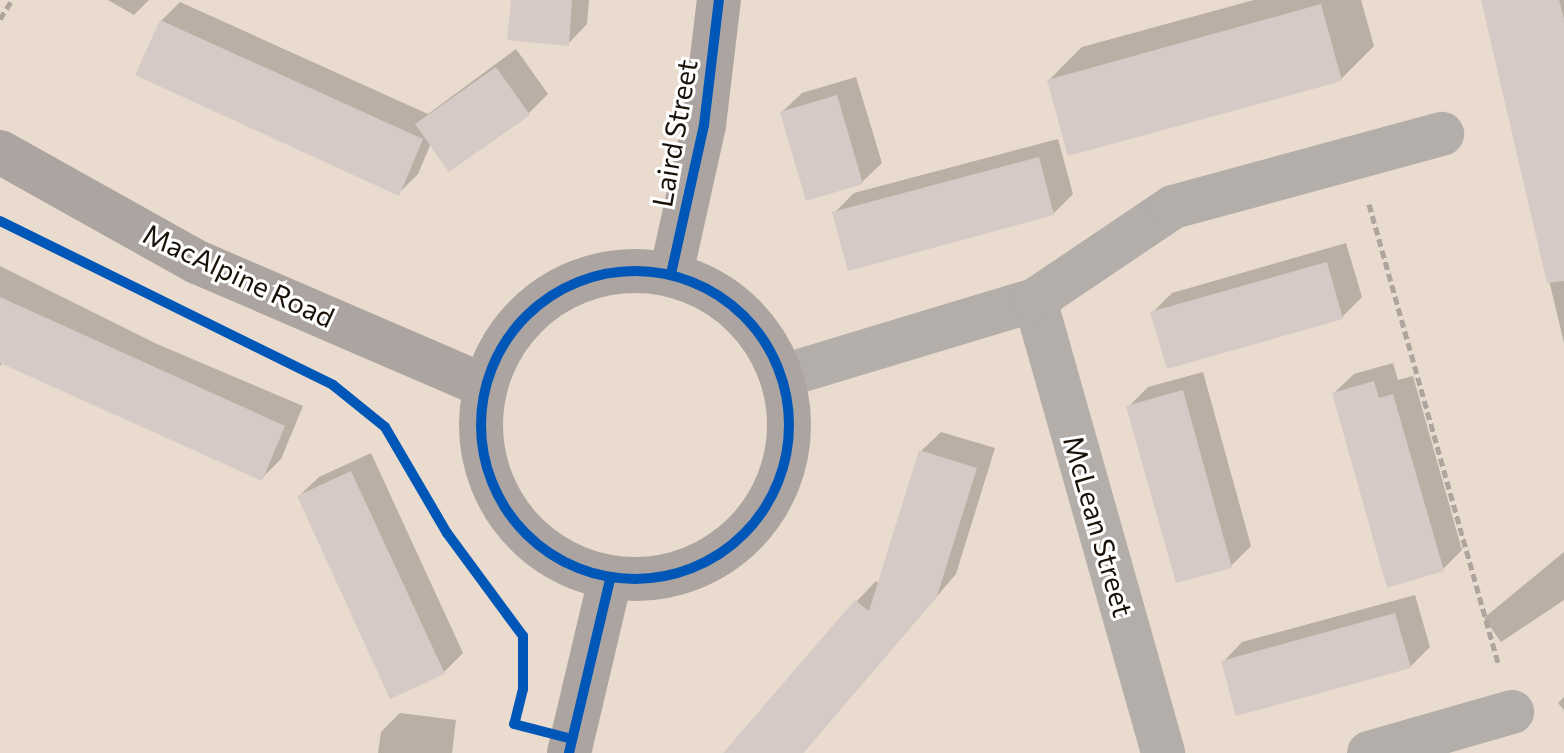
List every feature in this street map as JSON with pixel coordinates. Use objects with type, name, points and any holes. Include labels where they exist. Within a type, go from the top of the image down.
[{"type":"street","name":"Laird Street","points":[[671,274],[704,125],[719,0]]},
{"type":"street","points":[[783,376],[1035,300],[1173,207],[1442,134]]},
{"type":"street","name":"MacAlpine Road","points":[[0,152],[197,262],[485,386]]},
{"type":"street","points":[[603,273],[671,274],[719,294],[759,330],[783,376],[791,429],[781,481],[754,527],[714,561],[676,574],[610,579],[561,563],[514,520],[493,487],[480,437],[485,386],[508,336],[554,293],[603,273]]},
{"type":"street","name":"McLean Street","points":[[1035,300],[1163,753]]},
{"type":"street","points":[[569,753],[610,579]]},
{"type":"street","points":[[1369,753],[1512,712]]},
{"type":"path","points":[[0,19],[12,0]]},
{"type":"path","points":[[1356,157],[1512,712]]},
{"type":"building","points":[[511,0],[572,0],[569,46],[507,40]]},
{"type":"building","points":[[1481,0],[1559,0],[1564,19],[1564,281],[1547,283]]},
{"type":"building","points":[[1321,4],[1342,81],[1068,156],[1047,80]]},
{"type":"building","points":[[160,20],[423,139],[399,196],[135,75]]},
{"type":"building","points":[[496,67],[530,115],[449,172],[415,124]]},
{"type":"building","points":[[837,95],[863,184],[806,201],[780,112]]},
{"type":"building","points":[[1039,157],[1054,215],[848,271],[832,212]]},
{"type":"building","points":[[1327,262],[1343,319],[1167,369],[1150,312]]},
{"type":"building","points":[[0,297],[285,426],[262,481],[0,363]]},
{"type":"building","points":[[1374,381],[1379,398],[1393,394],[1444,571],[1387,588],[1332,393]]},
{"type":"building","points":[[1183,390],[1232,568],[1176,583],[1126,406]]},
{"type":"building","points":[[919,450],[977,468],[937,596],[803,753],[723,753],[855,600],[869,611]]},
{"type":"building","points":[[351,471],[445,674],[390,699],[297,496]]},
{"type":"building","points":[[1395,613],[1411,668],[1236,716],[1221,661]]},
{"type":"cycle path","points":[[671,274],[704,125],[719,0]]},
{"type":"cycle path","points":[[0,221],[333,385],[385,427],[447,533],[523,636],[523,689],[514,724],[572,739]]},
{"type":"cycle path","points":[[620,271],[650,271],[680,277],[708,289],[733,306],[754,327],[771,352],[783,380],[789,425],[789,440],[778,484],[763,511],[744,534],[721,553],[694,568],[650,579],[620,579],[590,573],[562,561],[537,544],[516,523],[499,498],[487,470],[481,440],[481,410],[487,380],[499,352],[516,327],[537,306],[562,289],[590,277],[620,271]]},
{"type":"cycle path","points":[[569,753],[610,579]]}]
